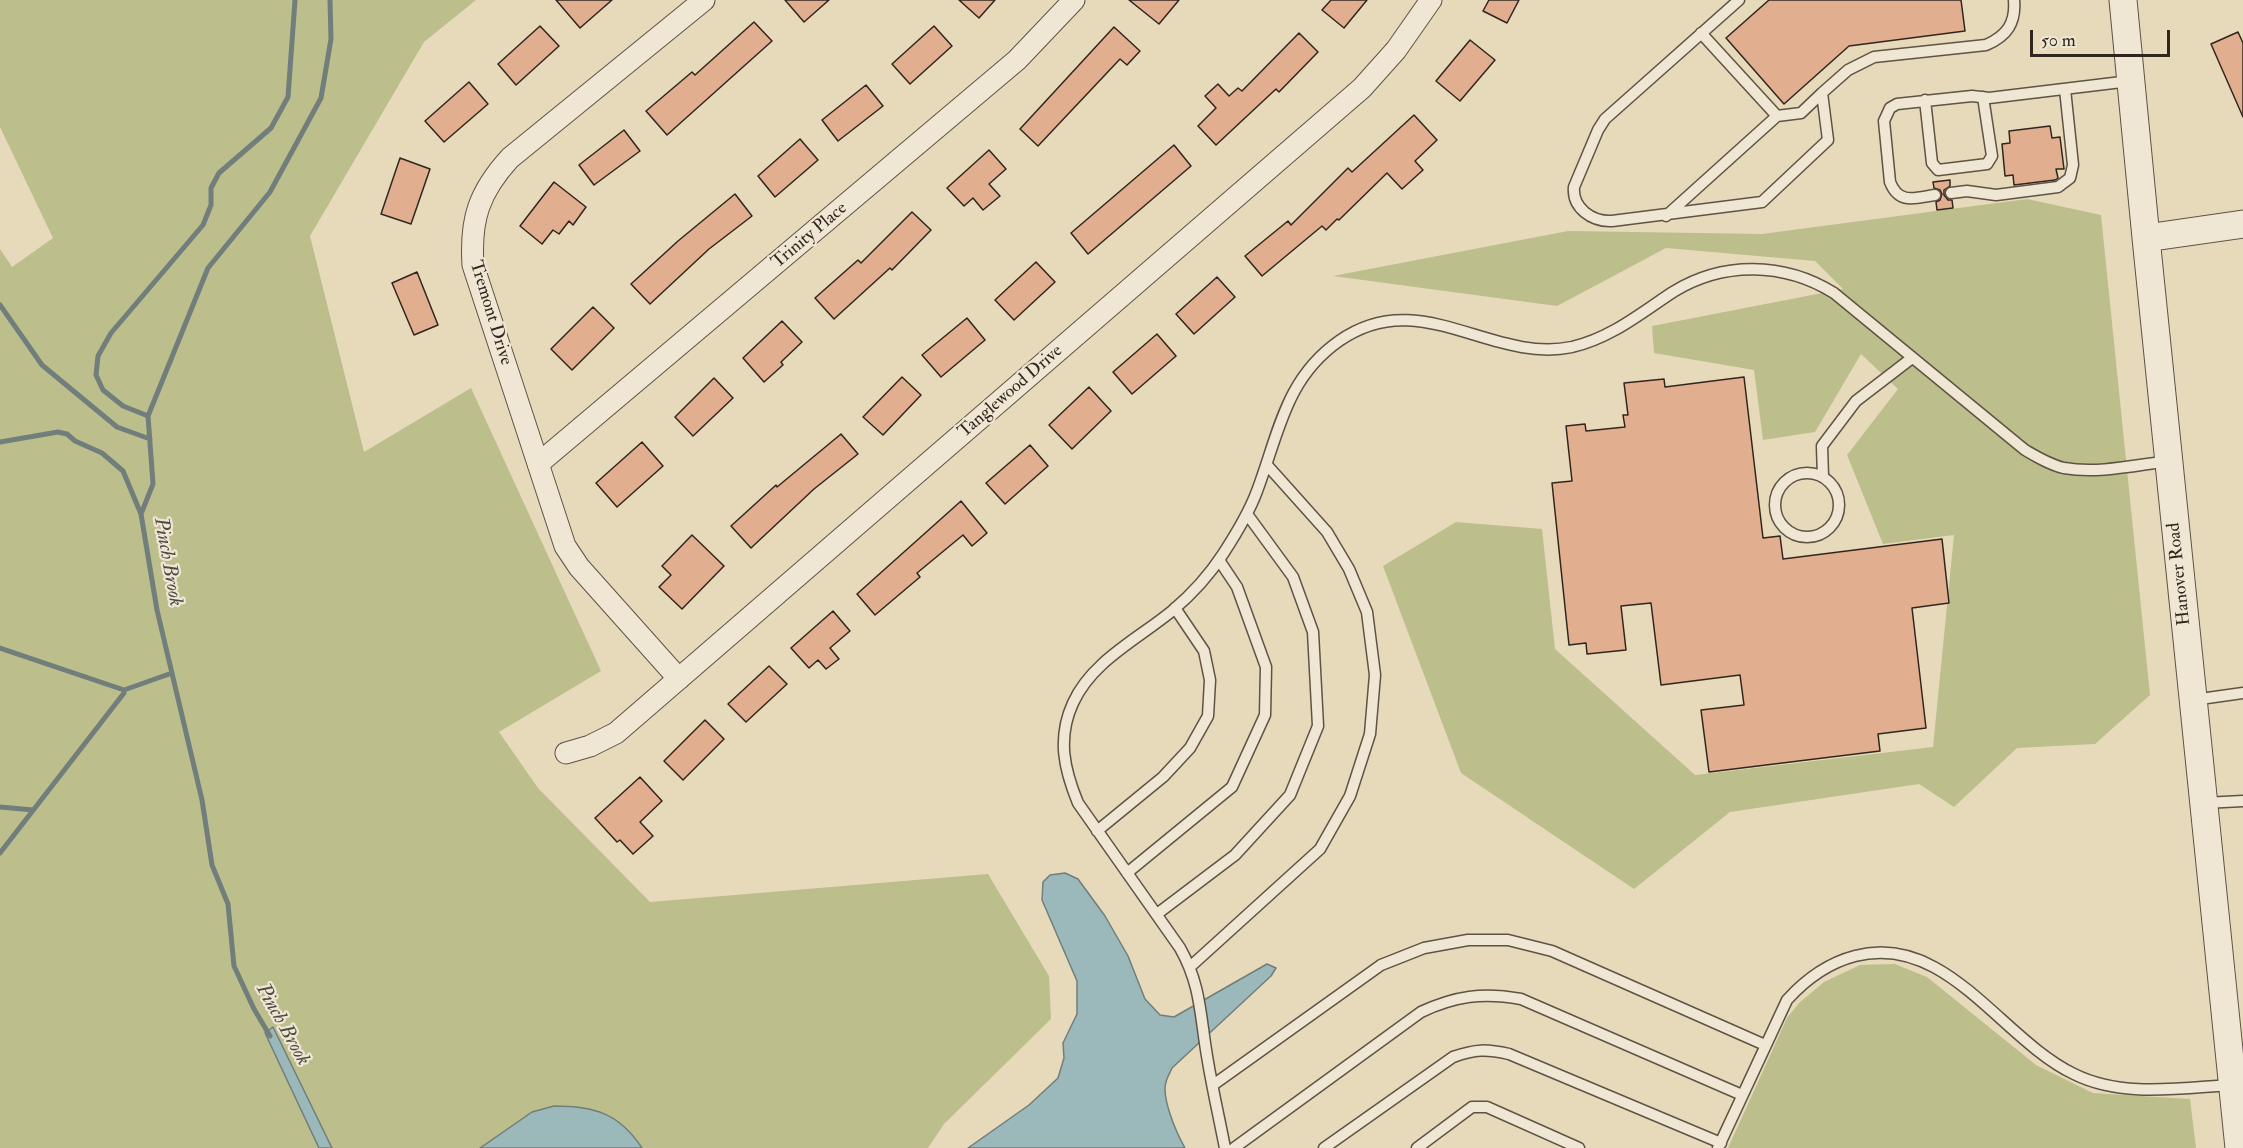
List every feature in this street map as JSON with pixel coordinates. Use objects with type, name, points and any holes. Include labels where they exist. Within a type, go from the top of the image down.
[{"type":"street","name":"Tremont Drive","points":[[679,679],[579,567],[565,546],[473,265],[471,240],[480,199],[493,177],[510,158],[704,0]]},
{"type":"street","name":"Trinity Place","points":[[538,464],[1017,60],[1074,0]]},
{"type":"street","name":"Tanglewood Drive","points":[[566,753],[590,746],[616,733],[1362,88],[1396,50],[1431,0]]},
{"type":"street","name":"Hanover Road","points":[[2123,0],[2203,803],[2235,1073],[2239,1148]]},
{"type":"street","points":[[2146,238],[2243,224]]},
{"type":"lane","points":[[1739,0],[1605,119],[1598,130],[1574,187],[1573,195],[1576,202],[1593,219],[1600,222],[1666,216],[1762,202],[1828,140],[1822,93]]},
{"type":"lane","points":[[1666,216],[1777,116],[1801,113],[1848,70],[1874,57],[1986,45],[2002,36],[2011,27],[2014,19],[2014,0]]},
{"type":"lane","points":[[1701,33],[1777,116]]},
{"type":"lane","points":[[1935,195],[1908,199],[1898,196],[1895,192],[1890,182],[1884,131],[1884,121],[1890,108],[1902,102],[1972,96],[1983,98],[2131,81]]},
{"type":"lane","points":[[1951,193],[1967,191],[1996,195],[2058,187],[2067,182],[2073,165],[2065,89]]},
{"type":"lane","points":[[1925,100],[1932,163],[1938,170],[1987,164],[1992,156],[1983,98]]},
{"type":"lane","points":[[1225,1148],[1207,1055],[1197,986],[1191,966],[1078,803],[1069,780],[1064,755],[1064,725],[1073,701],[1084,683],[1098,667],[1175,608],[1219,560],[1247,514],[1267,465],[1289,399],[1301,377],[1318,358],[1341,339],[1384,322],[1409,319],[1435,323],[1522,349],[1547,350],[1572,347],[1597,339],[1619,328],[1676,290],[1699,279],[1727,271],[1753,268],[1778,270],[1803,277],[1825,288],[2025,450],[2044,461],[2064,468],[2089,470],[2169,461]]},
{"type":"lane","points":[[1823,477],[1803,473],[1793,476],[1778,491],[1775,501],[1776,512],[1786,529],[1806,537],[1816,535],[1831,525],[1838,511],[1838,503],[1834,488],[1823,477],[1822,446],[1856,401],[1912,358]]},
{"type":"lane","points":[[1191,966],[1320,849],[1350,796],[1370,734],[1375,675],[1367,612],[1349,568],[1327,532],[1267,465]]},
{"type":"lane","points":[[1157,915],[1235,855],[1290,795],[1318,726],[1313,632],[1293,577],[1247,514]]},
{"type":"lane","points":[[1127,873],[1232,787],[1265,715],[1266,667],[1237,587],[1219,560]]},
{"type":"lane","points":[[1097,831],[1162,777],[1190,748],[1209,716],[1210,680],[1204,651],[1175,608]]},
{"type":"lane","points":[[2193,700],[2243,693]]},
{"type":"lane","points":[[2203,803],[2243,801]]},
{"type":"lane","points":[[1213,1085],[1382,965],[1424,948],[1468,940],[1508,940],[1552,951],[1765,1045]]},
{"type":"lane","points":[[1324,1148],[1453,1057],[1472,1050],[1490,1049],[1509,1054],[1719,1145],[1787,1000],[1821,970],[1843,959],[1868,952],[1889,951],[1910,955],[1930,963],[1963,987],[2044,1057],[2074,1075],[2102,1085],[2132,1089],[2235,1073]]},
{"type":"lane","points":[[1234,1148],[1421,1012],[1442,1002],[1495,994],[1521,999],[1742,1095]]},
{"type":"lane","points":[[1417,1148],[1473,1107],[1487,1107],[1580,1148]]},
{"type":"green space","points":[[0,0],[476,0],[424,42],[310,236],[364,452],[471,388],[601,671],[499,732],[538,788],[650,902],[988,874],[1049,976],[1051,1019],[944,1124],[928,1148],[0,1148],[0,249],[12,267],[53,238],[0,127]]},
{"type":"green space","points":[[2027,199],[2101,215],[2150,695],[2095,744],[2017,748],[1954,807],[1919,784],[1730,812],[1634,889],[1461,773],[1383,566],[1456,522],[1542,529],[1555,649],[1695,775],[1933,747],[1954,535],[1883,544],[1847,455],[1898,389],[1861,354],[1815,432],[1763,440],[1754,370],[1654,353],[1652,326],[1843,289],[1815,261],[1666,248],[1557,306],[1333,276],[1568,231],[1762,234]]},
{"type":"green space","points":[[1895,964],[1927,977],[2036,1065],[2093,1093],[2190,1099],[2196,1148],[1728,1148],[1787,1018],[1799,1003],[1824,982],[1860,965]]},
{"type":"water","points":[[1065,873],[1078,879],[1105,916],[1128,956],[1145,999],[1160,1015],[1174,1017],[1267,964],[1276,968],[1271,976],[1172,1068],[1166,1082],[1166,1097],[1174,1125],[1185,1148],[968,1148],[1029,1105],[1058,1078],[1064,1058],[1063,1043],[1077,1014],[1077,981],[1042,900],[1043,882],[1050,875]]},
{"type":"water","points":[[273,1027],[332,1148],[319,1148],[265,1033]]},
{"type":"water","points":[[554,1106],[593,1110],[615,1119],[642,1148],[480,1148],[532,1112]]},
{"type":"building","points":[[556,0],[612,0],[580,28]]},
{"type":"building","points":[[785,0],[829,0],[804,22]]},
{"type":"building","points":[[959,0],[995,0],[979,18]]},
{"type":"building","points":[[1129,0],[1179,0],[1159,24]]},
{"type":"building","points":[[1331,0],[1367,0],[1344,28],[1322,10]]},
{"type":"building","points":[[1489,0],[1519,0],[1507,23],[1483,11]]},
{"type":"building","points":[[1769,0],[1961,0],[1965,31],[1849,46],[1784,104],[1726,38]]},
{"type":"building","points":[[754,22],[772,41],[667,135],[646,111],[692,72],[695,75]]},
{"type":"building","points":[[540,26],[559,46],[516,85],[498,64]]},
{"type":"building","points":[[934,26],[952,46],[910,84],[892,64]]},
{"type":"building","points":[[1114,27],[1140,51],[1127,65],[1120,59],[1038,146],[1020,129]]},
{"type":"building","points":[[2238,32],[2243,43],[2243,117],[2211,44]]},
{"type":"building","points":[[1299,33],[1318,52],[1279,92],[1276,89],[1216,145],[1198,126],[1216,108],[1205,96],[1218,84],[1229,96],[1238,88],[1242,91]]},
{"type":"building","points":[[1470,40],[1495,60],[1460,101],[1436,81]]},
{"type":"building","points":[[469,82],[488,104],[444,142],[425,121]]},
{"type":"building","points":[[866,85],[883,106],[838,141],[822,120]]},
{"type":"building","points":[[1414,115],[1437,140],[1415,161],[1423,170],[1402,189],[1387,173],[1339,220],[1337,219],[1326,230],[1322,226],[1262,276],[1245,256],[1288,221],[1291,225],[1348,168],[1352,172]]},
{"type":"building","points":[[2050,126],[2052,138],[2060,137],[2064,169],[2056,169],[2058,178],[2055,180],[2014,185],[2013,175],[2005,176],[2002,144],[2010,143],[2009,131]]},
{"type":"building","points":[[624,130],[640,151],[594,185],[579,165]]},
{"type":"building","points":[[800,139],[818,160],[775,197],[758,176]]},
{"type":"building","points":[[1174,145],[1191,166],[1088,254],[1071,233]]},
{"type":"building","points":[[989,150],[1006,169],[989,184],[1000,196],[983,210],[973,198],[964,206],[947,188]]},
{"type":"building","points":[[400,158],[430,169],[411,224],[381,214]]},
{"type":"building","points":[[1950,180],[1950,186],[1944,190],[1944,195],[1948,200],[1952,200],[1953,208],[1937,210],[1936,202],[1940,200],[1942,194],[1940,190],[1934,188],[1933,182]]},
{"type":"building","points":[[554,182],[586,207],[573,225],[569,221],[559,234],[553,230],[542,244],[520,226]]},
{"type":"building","points":[[735,194],[752,216],[709,249],[650,304],[631,284]]},
{"type":"building","points":[[912,212],[931,230],[892,270],[890,268],[834,319],[815,298],[858,260],[861,263]]},
{"type":"building","points":[[1036,262],[1055,282],[1014,320],[995,300]]},
{"type":"building","points":[[417,272],[438,325],[414,335],[392,283]]},
{"type":"building","points":[[1217,277],[1235,297],[1194,334],[1176,314]]},
{"type":"building","points":[[593,307],[614,328],[572,370],[551,349]]},
{"type":"building","points":[[967,318],[985,340],[941,377],[922,355]]},
{"type":"building","points":[[782,321],[802,342],[781,362],[783,365],[764,382],[743,358]]},
{"type":"building","points":[[1157,334],[1176,356],[1132,394],[1113,372]]},
{"type":"building","points":[[902,377],[921,395],[883,435],[863,417]]},
{"type":"building","points":[[1744,377],[1763,538],[1780,536],[1783,559],[1942,539],[1949,603],[1912,608],[1926,728],[1878,734],[1880,751],[1709,772],[1701,710],[1744,705],[1740,675],[1661,685],[1651,603],[1621,606],[1626,650],[1587,654],[1586,643],[1569,645],[1552,483],[1572,481],[1566,426],[1585,424],[1586,431],[1625,427],[1623,415],[1628,415],[1624,383],[1664,379],[1665,387]]},
{"type":"building","points":[[714,378],[733,398],[693,436],[675,417]]},
{"type":"building","points":[[1089,387],[1111,411],[1072,449],[1049,425]]},
{"type":"building","points":[[841,434],[858,454],[814,489],[751,548],[731,526],[776,485],[777,487]]},
{"type":"building","points":[[642,442],[663,466],[617,507],[596,483]]},
{"type":"building","points":[[1030,445],[1048,466],[1005,504],[986,483]]},
{"type":"building","points":[[961,501],[987,533],[972,546],[963,535],[917,573],[920,577],[875,615],[857,594]]},
{"type":"building","points":[[692,535],[724,566],[682,609],[659,587],[671,575],[662,566]]},
{"type":"building","points":[[833,611],[850,631],[830,648],[839,659],[826,669],[818,660],[809,668],[791,648]]},
{"type":"building","points":[[769,666],[787,684],[746,722],[728,704]]},
{"type":"building","points":[[705,720],[724,739],[683,780],[664,761]]},
{"type":"building","points":[[640,777],[662,801],[640,822],[653,836],[633,854],[620,840],[617,842],[595,818]]},
{"type":"waterway","points":[[148,416],[123,406],[103,390],[96,375],[98,356],[111,333],[203,225],[211,205],[211,188],[219,173],[271,128],[288,97],[295,0]]},
{"type":"waterway","name":"Pinch Brook","points":[[270,1036],[254,1009],[234,966],[228,904],[212,865],[202,800],[157,610],[141,514],[153,484],[148,416],[208,268],[270,192],[321,98],[331,39],[330,0]]},
{"type":"waterway","points":[[0,305],[42,365],[117,427],[150,439]]},
{"type":"waterway","points":[[0,442],[58,432],[67,434],[75,441],[102,453],[123,471],[141,514]]},
{"type":"waterway","points":[[0,648],[124,690],[172,673]]},
{"type":"waterway","points":[[0,853],[124,693]]},
{"type":"waterway","points":[[0,807],[33,810]]}]
